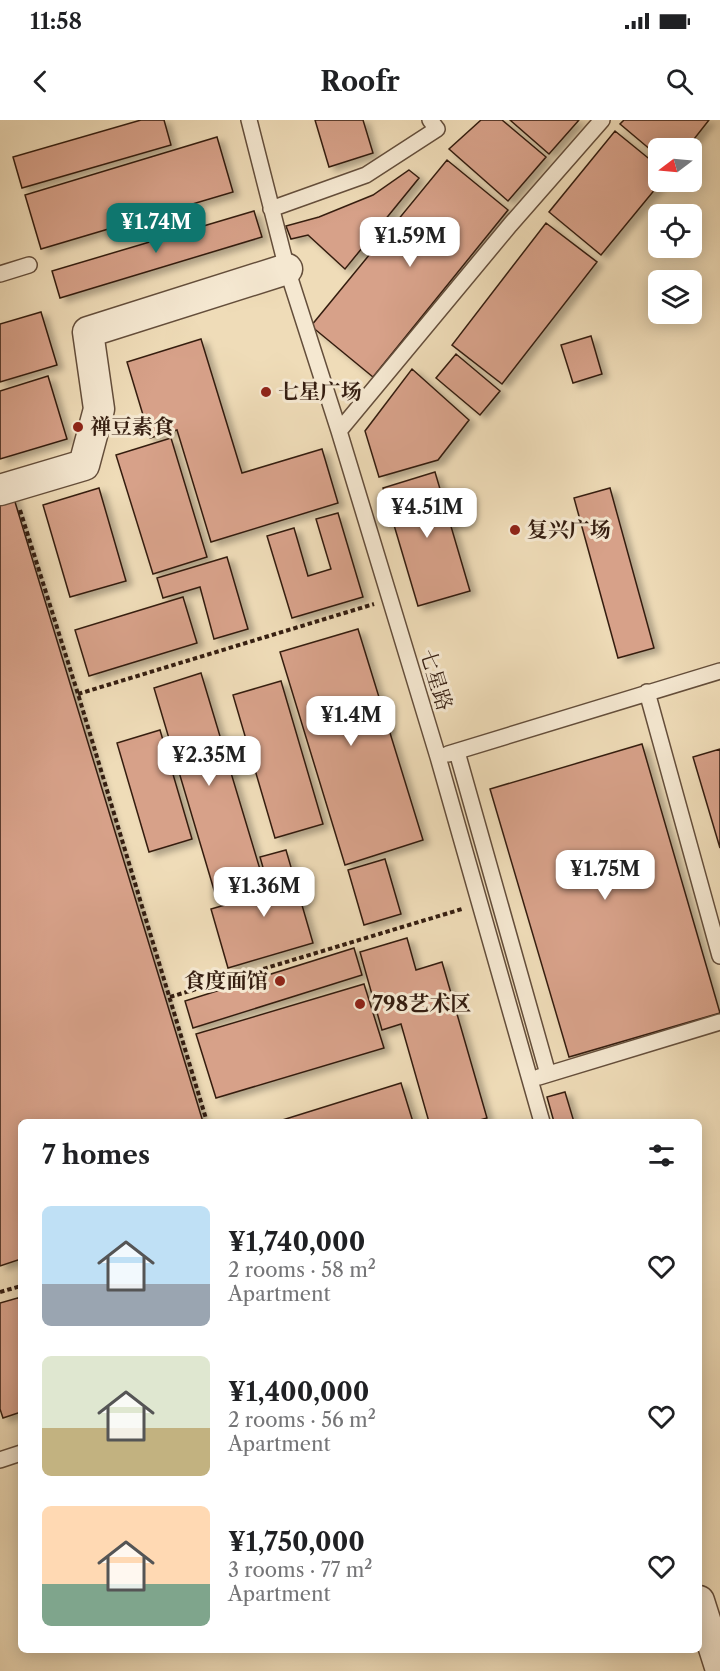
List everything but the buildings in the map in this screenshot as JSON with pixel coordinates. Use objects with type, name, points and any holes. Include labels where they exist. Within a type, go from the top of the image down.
[{"type":"street","points":[[6,488],[84,465],[99,409],[88,332],[285,260]]},
{"type":"street","points":[[702,1610],[720,1667]]},
{"type":"lane","name":"七星路","points":[[249,120],[285,260],[438,757],[541,1119]]},
{"type":"lane","points":[[339,431],[510,225],[602,120]]},
{"type":"lane","points":[[271,209],[366,176],[438,123]]},
{"type":"lane","points":[[0,274],[29,265]]},
{"type":"lane","points":[[438,757],[720,671]]},
{"type":"lane","points":[[647,692],[720,956]]},
{"type":"lane","points":[[457,752],[548,1074]]},
{"type":"lane","points":[[530,1080],[720,1022]]},
{"type":"lane","points":[[0,1460],[18,1454]]},
{"type":"path","points":[[6,488],[78,694],[206,1119]]},
{"type":"path","points":[[78,694],[389,600]]},
{"type":"path","points":[[170,997],[480,904]]},
{"type":"path","points":[[0,1292],[18,1287]]},
{"type":"place","name":"七星广场","points":[[266,392]]},
{"type":"place","name":"禅豆素食","points":[[78,427]]},
{"type":"place","name":"复兴广场","points":[[515,530]]},
{"type":"place","name":"食度面馆","points":[[280,981]]},
{"type":"place","name":"798艺术区","points":[[360,1004]]}]
